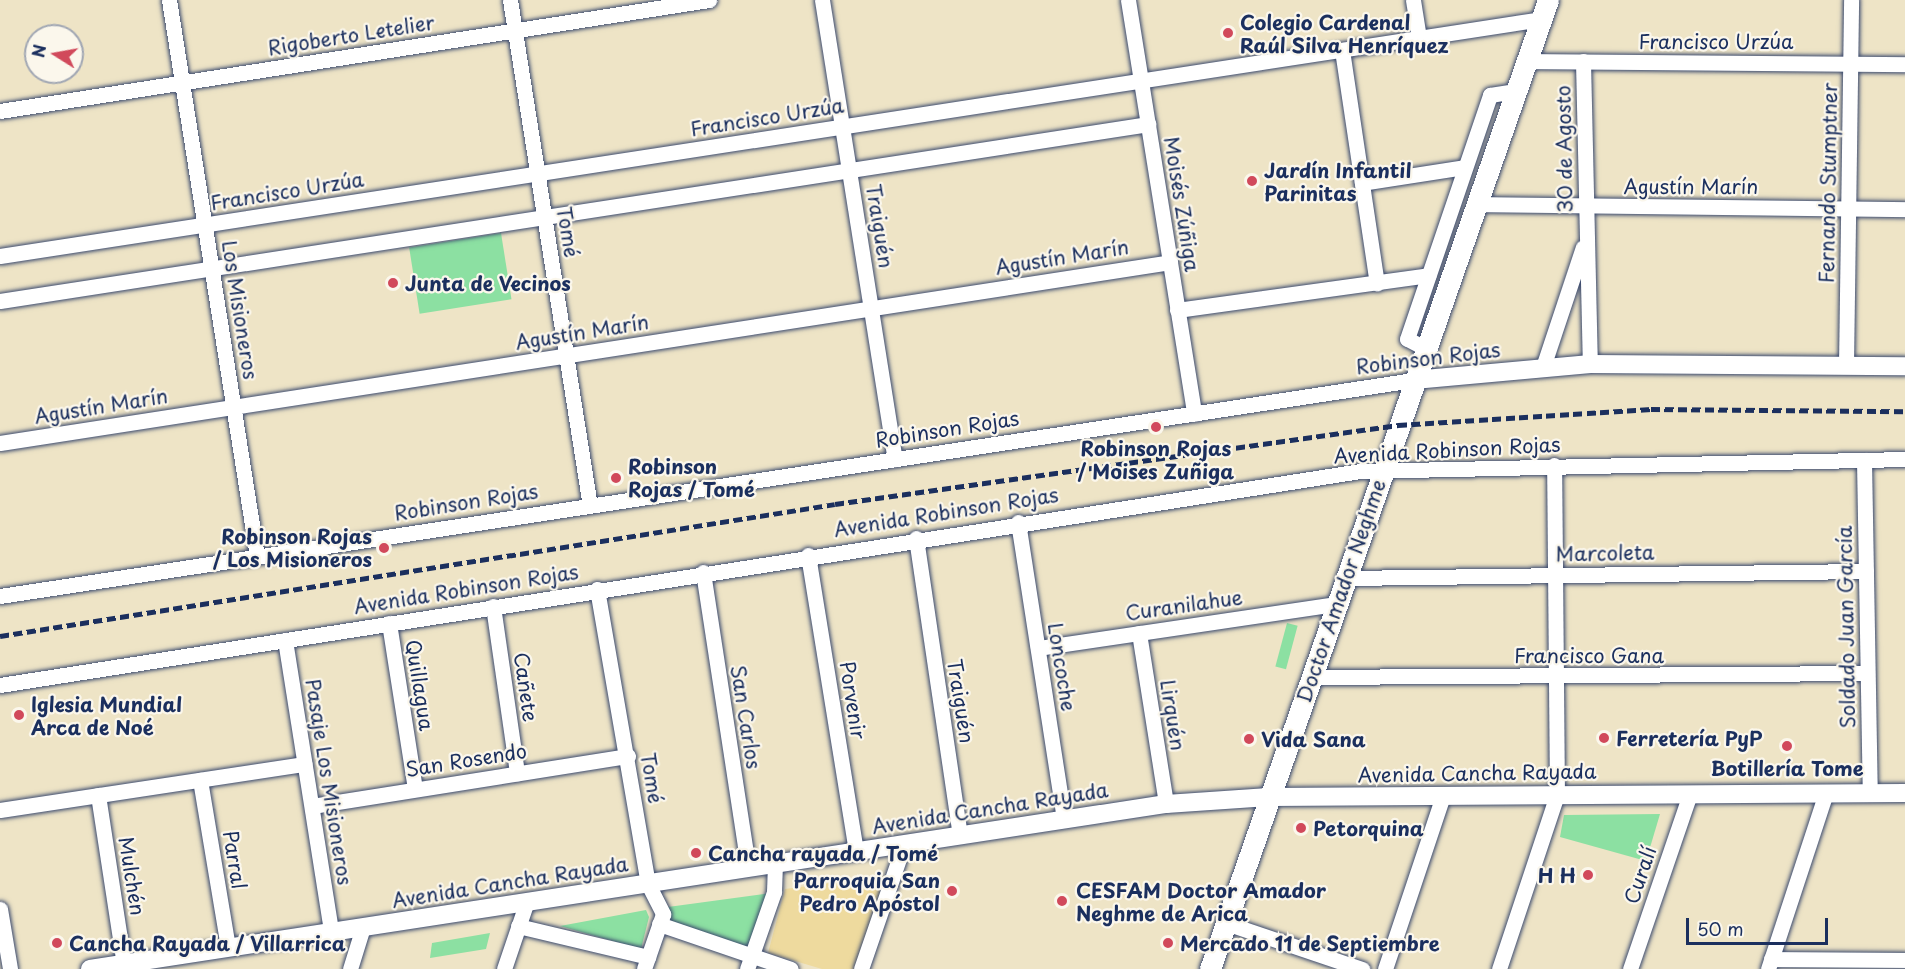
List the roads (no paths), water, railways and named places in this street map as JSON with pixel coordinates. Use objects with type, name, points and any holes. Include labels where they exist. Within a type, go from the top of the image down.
[{"type":"main road","name":"Doctor Amador Neghme","points":[[1210,969],[1545,5]]},
{"type":"street","name":"Los Misioneros","points":[[169,0],[257,556]]},
{"type":"street","name":"Tomé","points":[[510,0],[590,506]]},
{"type":"street","name":"Rigoberto Letelier","points":[[0,111],[709,0]]},
{"type":"street","name":"Traiguén","points":[[822,0],[895,459]]},
{"type":"street","name":"Moisés Zúñiga","points":[[1128,0],[1194,414]]},
{"type":"street","points":[[1413,0],[1419,38]]},
{"type":"street","name":"Fernando Stumptner","points":[[1846,366],[1851,0]]},
{"type":"street","name":"Francisco Urzúa","points":[[0,256],[1419,38],[1545,5]]},
{"type":"street","points":[[1342,50],[1377,283]]},
{"type":"street","name":"Francisco Urzúa","points":[[1527,61],[1905,64]]},
{"type":"street","name":"30 de Agosto","points":[[1583,61],[1590,364]]},
{"type":"street","points":[[1425,348],[1407,339],[1490,95],[1516,91]]},
{"type":"street","points":[[0,301],[1148,124]]},
{"type":"street","points":[[1362,183],[1465,167]]},
{"type":"street","name":"Agustín Marín","points":[[1476,204],[1905,209]]},
{"type":"street","name":"30 de Agosto","points":[[1543,367],[1587,236]]},
{"type":"street","name":"Agustín Marín","points":[[0,443],[1170,262]]},
{"type":"street","points":[[1177,310],[1429,275]]},
{"type":"street","name":"Robinson Rojas","points":[[0,596],[1414,381],[1590,364],[1905,366]]},
{"type":"street","name":"Avenida Robinson Rojas","points":[[0,685],[1018,522],[1383,470],[1905,459]]},
{"type":"street","name":"Soldado Juan García","points":[[1864,460],[1869,793]]},
{"type":"street","points":[[1499,969],[1557,795],[1554,465]]},
{"type":"street","name":"Loncoche","points":[[1018,522],[1065,819]]},
{"type":"street","name":"Traiguén","points":[[916,538],[960,835]]},
{"type":"street","name":"Porvenir","points":[[808,555],[856,851]]},
{"type":"street","name":"Marcoleta","points":[[1345,578],[1866,571]]},
{"type":"street","name":"San Carlos","points":[[703,572],[748,867]]},
{"type":"street","name":"Tomé","points":[[597,589],[628,756],[648,884],[663,914],[646,963]]},
{"type":"street","name":"Curanilahue","points":[[1038,648],[1336,604]]},
{"type":"street","name":"Cañete","points":[[493,606],[517,773]]},
{"type":"street","name":"Quillagua","points":[[389,623],[415,789]]},
{"type":"street","name":"Lirquén","points":[[1139,633],[1166,804]]},
{"type":"street","name":"Pasaje Los Misioneros","points":[[285,639],[331,932]]},
{"type":"street","name":"Francisco Gana","points":[[1311,677],[1867,673]]},
{"type":"street","name":"San Rosendo","points":[[312,806],[628,756]]},
{"type":"street","points":[[0,810],[305,764]]},
{"type":"street","name":"Parral","points":[[200,780],[228,948]]},
{"type":"street","points":[[1827,793],[1770,964],[1905,960]]},
{"type":"street","name":"Avenida Cancha Rayada","points":[[90,969],[1166,804],[1269,797],[1905,793]]},
{"type":"street","name":"Curalí","points":[[1630,969],[1690,794]]},
{"type":"street","name":"Mulchén","points":[[98,795],[124,964]]},
{"type":"street","points":[[1385,969],[1443,796]]},
{"type":"street","points":[[861,969],[904,844]]},
{"type":"street","points":[[750,963],[774,892],[775,863]]},
{"type":"street","points":[[504,969],[527,901]]},
{"type":"street","points":[[0,909],[10,969]]},
{"type":"street","points":[[1226,923],[1362,969]]},
{"type":"street","points":[[659,924],[750,963],[790,969]]},
{"type":"street","points":[[519,926],[646,963]]},
{"type":"street","points":[[350,969],[363,927]]},
{"type":"railway","points":[[0,636],[835,504],[1398,425],[1651,409],[1905,411]]},
{"type":"place","name":"Colegio Cardenal Raúl Silva Henríquez","points":[[1228,33]]},
{"type":"place","name":"Jardín Infantil Parinitas","points":[[1252,181]]},
{"type":"place","name":"Junta de Vecinos","points":[[393,283]]},
{"type":"place","name":"Robinson Rojas / Moises Zuñiga","points":[[1156,427]]},
{"type":"place","name":"Robinson Rojas / Tomé","points":[[616,478]]},
{"type":"place","name":"Robinson Rojas / Los Misioneros","points":[[384,548]]},
{"type":"place","name":"Iglesia Mundial Arca de Noé","points":[[19,715]]},
{"type":"place","name":"Ferretería PyP","points":[[1604,738]]},
{"type":"place","name":"Vida Sana","points":[[1249,739]]},
{"type":"place","name":"Botillería Tome","points":[[1787,746]]},
{"type":"place","name":"Petorquina","points":[[1301,828]]},
{"type":"place","name":"Cancha rayada / Tomé","points":[[696,853]]},
{"type":"place","name":"H H","points":[[1588,875]]},
{"type":"place","name":"Parroquia San Pedro Apóstol","points":[[952,891]]},
{"type":"place","name":"CESFAM Doctor Amador Neghme de Arica","points":[[1062,901]]},
{"type":"place","name":"Cancha Rayada / Villarrica","points":[[57,943]]},
{"type":"place","name":"Mercado 11 de Septiembre","points":[[1168,943]]}]
